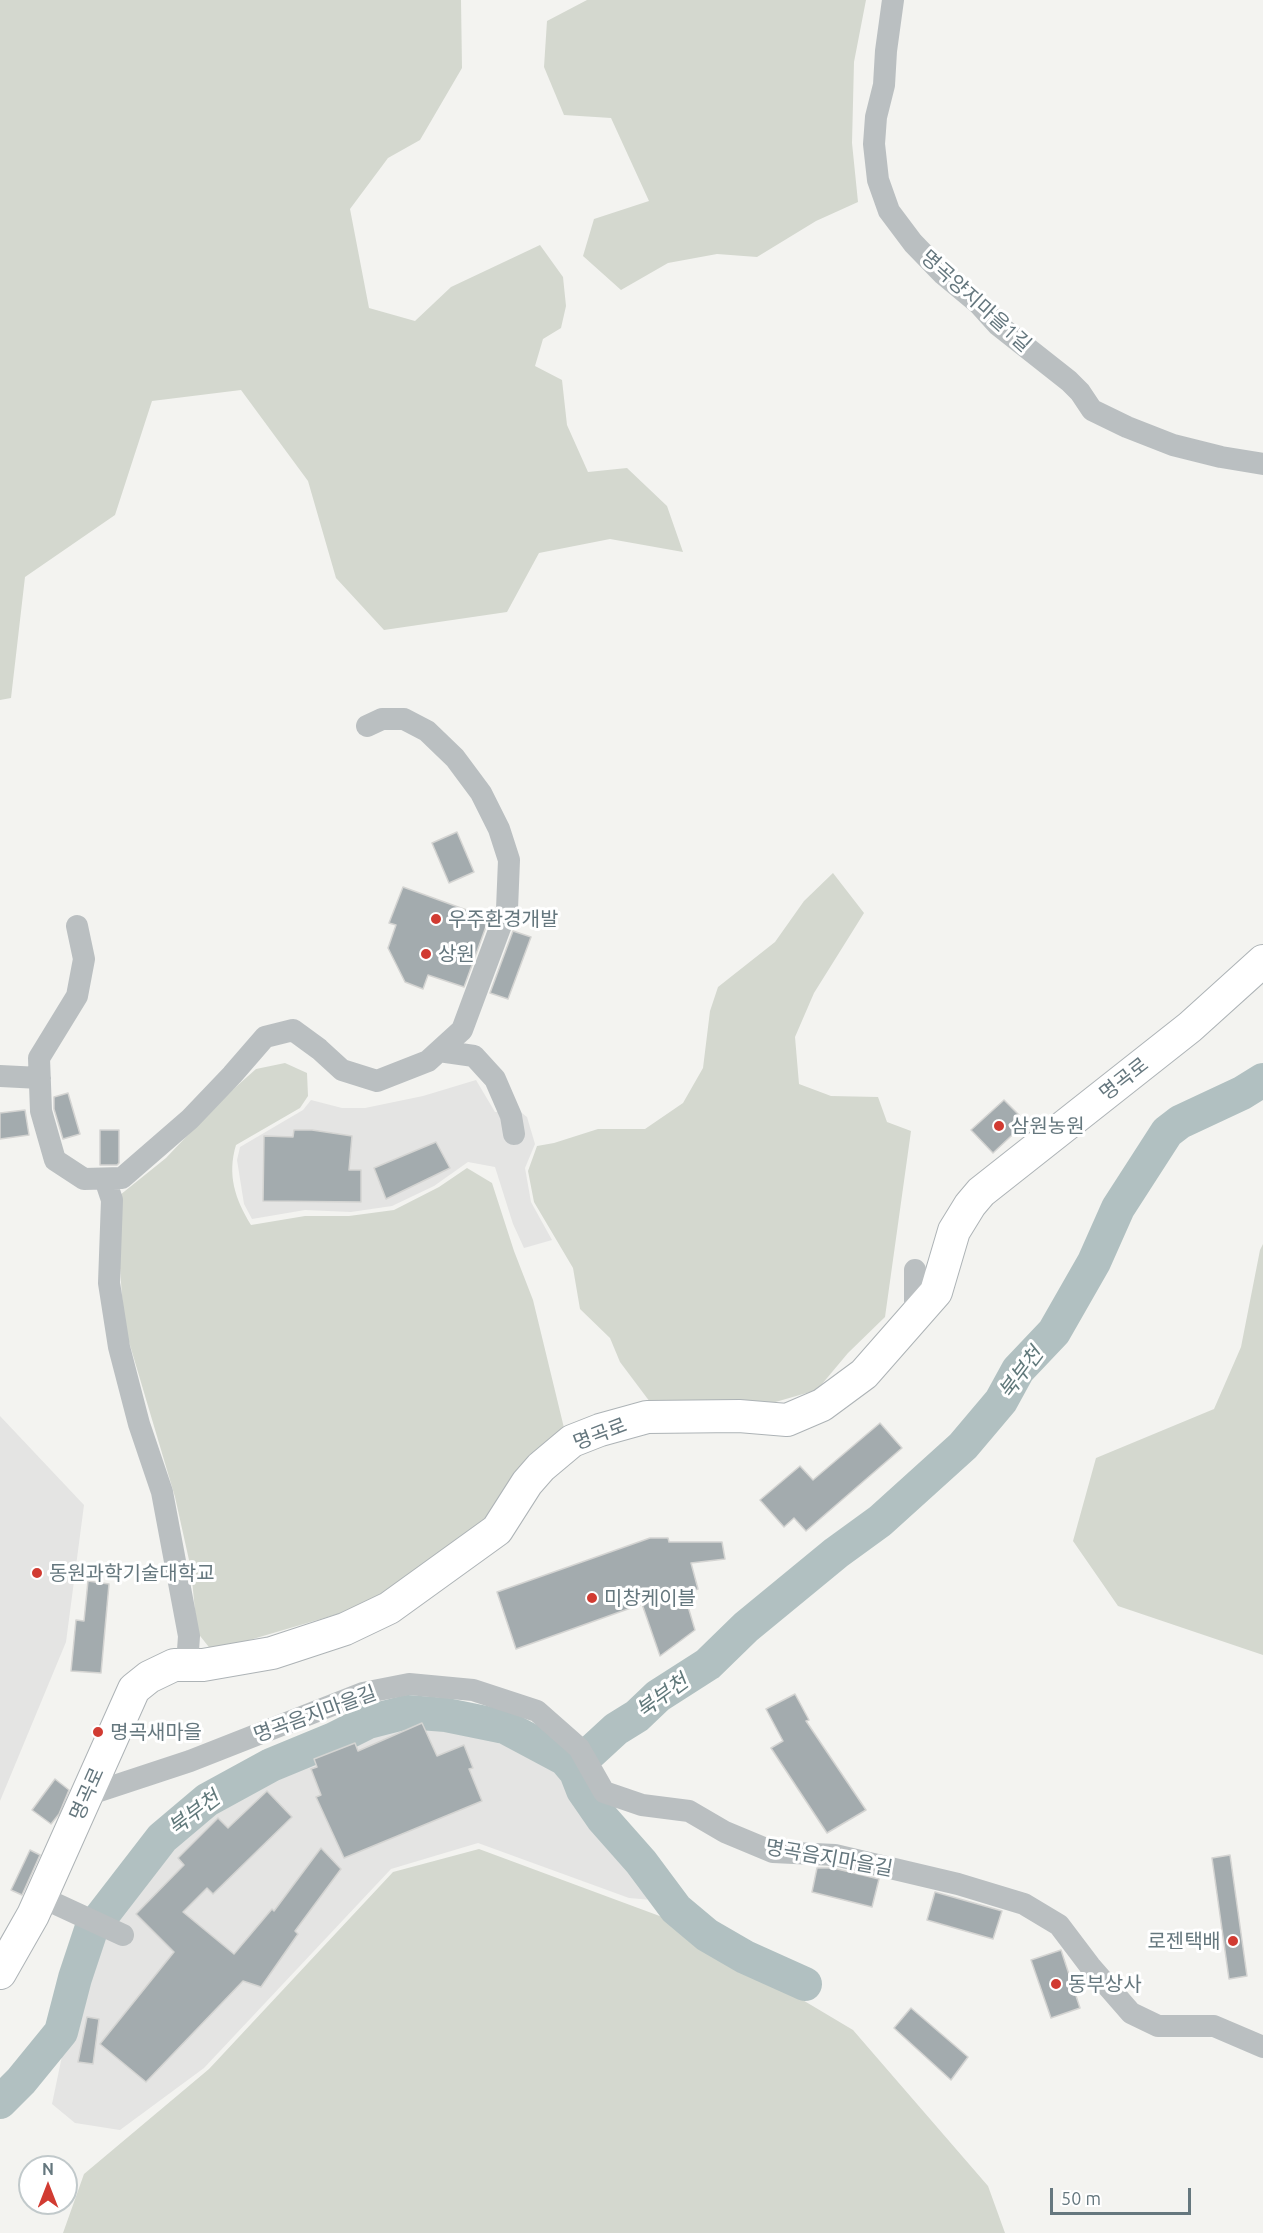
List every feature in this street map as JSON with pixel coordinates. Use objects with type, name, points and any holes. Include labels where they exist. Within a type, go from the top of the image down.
[{"type":"main road","name":"명곡로","points":[[0,1974],[33,1915],[134,1689],[149,1677],[174,1665],[240,1660],[272,1653],[345,1629],[389,1608],[497,1530],[540,1467],[572,1441],[600,1430],[647,1417],[739,1416],[787,1420],[822,1405],[864,1374],[936,1292],[954,1231],[970,1204],[981,1192],[1190,1027],[1263,961]]},
{"type":"street","name":"명곡양지마을1길","points":[[893,0],[884,85],[876,117],[874,144],[878,180],[889,211],[913,243],[943,274],[979,303],[998,326],[1069,381],[1092,410],[1173,445],[1221,457],[1263,464]]},
{"type":"street","points":[[77,926],[84,959],[77,996],[39,1058],[41,1111],[54,1160],[84,1179],[122,1178],[197,1112],[265,1037],[293,1030],[342,1070],[377,1081],[428,1061],[462,1030],[507,909],[509,860],[499,829],[481,793],[455,758],[428,731],[404,719],[382,719],[367,726]]},
{"type":"street","points":[[439,1051],[474,1056],[495,1078],[511,1116],[514,1134]]},
{"type":"street","points":[[0,1076],[40,1078]]},
{"type":"street","points":[[105,1179],[112,1200],[110,1283],[119,1347],[139,1424],[162,1492],[189,1636],[187,1665]]},
{"type":"street","points":[[915,1270],[915,1318]]},
{"type":"street","name":"명곡음지마을길","points":[[87,1796],[190,1761],[363,1693],[409,1684],[473,1690],[537,1711],[579,1748],[604,1792],[642,1805],[689,1810],[725,1833],[773,1852],[835,1855],[958,1884],[1024,1904],[1059,1925],[1090,1966],[1131,2013],[1158,2026],[1214,2026],[1263,2047]]},
{"type":"street","points":[[41,1897],[123,1935]]},
{"type":"shaded area","points":[[0,0],[461,0],[462,68],[420,140],[388,158],[350,209],[369,308],[415,321],[451,287],[540,245],[563,277],[566,306],[561,328],[543,339],[535,366],[562,380],[567,425],[588,472],[627,468],[667,506],[683,552],[610,539],[539,553],[507,612],[384,630],[336,578],[308,481],[241,390],[152,401],[115,515],[25,577],[11,698],[0,700]]},
{"type":"shaded area","points":[[587,0],[866,0],[854,62],[852,143],[858,202],[816,221],[757,257],[717,254],[668,263],[621,290],[583,256],[594,219],[649,201],[611,118],[564,115],[544,67],[547,21]]},
{"type":"shaded area","points":[[833,873],[864,913],[814,993],[795,1037],[799,1084],[831,1096],[878,1097],[887,1122],[911,1131],[885,1317],[848,1353],[817,1390],[772,1403],[650,1402],[620,1362],[610,1338],[580,1309],[573,1268],[534,1202],[528,1171],[537,1146],[598,1129],[645,1129],[683,1103],[703,1068],[710,1011],[718,987],[775,942],[804,901]]},
{"type":"shaded area","points":[[285,1063],[307,1073],[308,1096],[300,1108],[236,1145],[233,1156],[234,1187],[251,1225],[305,1216],[349,1216],[394,1210],[439,1187],[467,1168],[492,1183],[533,1300],[565,1432],[490,1520],[411,1579],[348,1611],[212,1651],[197,1632],[191,1569],[175,1497],[124,1325],[118,1240],[120,1195],[166,1158],[220,1101],[256,1069]]},
{"type":"shaded area","points":[[476,1080],[495,1112],[518,1110],[527,1117],[535,1144],[525,1168],[531,1202],[552,1240],[524,1248],[513,1224],[495,1167],[468,1162],[434,1186],[392,1206],[351,1212],[305,1210],[252,1219],[244,1204],[237,1160],[240,1147],[303,1110],[311,1100],[342,1108],[365,1108],[423,1096]]},
{"type":"shaded area","points":[[1263,1244],[1263,1655],[1118,1606],[1073,1541],[1096,1458],[1214,1409],[1241,1347]]},
{"type":"shaded area","name":"동원과학기술대학교","points":[[0,1416],[84,1505],[66,1642],[0,1801]]},
{"type":"shaded area","points":[[406,1718],[447,1722],[505,1733],[562,1764],[572,1776],[580,1797],[652,1900],[629,1898],[478,1843],[391,1869],[204,2068],[120,2130],[75,2123],[52,2104],[62,2056],[97,1938],[168,1843],[210,1806],[274,1769],[371,1727]]},
{"type":"shaded area","points":[[479,1849],[665,1918],[853,2030],[988,2186],[1005,2233],[63,2233],[69,2215],[78,2215],[78,2191],[84,2174],[209,2069],[393,1872]]},
{"type":"building","points":[[457,832],[474,872],[449,883],[432,843]]},
{"type":"building","points":[[403,887],[483,916],[482,919],[488,921],[464,987],[428,975],[423,989],[405,982],[388,948],[396,925],[389,923]]},
{"type":"building","points":[[513,931],[531,937],[508,999],[490,993]]},
{"type":"building","points":[[68,1093],[80,1134],[63,1139],[54,1109],[54,1097]]},
{"type":"building","name":"삼원농원","points":[[1004,1100],[1026,1122],[993,1153],[971,1130]]},
{"type":"building","points":[[25,1110],[29,1135],[0,1139],[0,1113]]},
{"type":"building","points":[[100,1130],[119,1130],[119,1163],[117,1165],[100,1165]]},
{"type":"building","points":[[294,1130],[312,1130],[352,1136],[349,1170],[361,1170],[361,1202],[263,1201],[264,1136],[293,1137]]},
{"type":"building","points":[[436,1142],[450,1168],[386,1199],[374,1168]]},
{"type":"building","points":[[880,1423],[902,1448],[806,1531],[794,1518],[784,1527],[760,1500],[800,1466],[813,1480]]},
{"type":"building","name":"미창케이블","points":[[650,1538],[668,1538],[669,1542],[722,1542],[725,1559],[691,1563],[698,1589],[684,1593],[695,1630],[660,1656],[642,1604],[516,1649],[497,1592]]},
{"type":"building","points":[[88,1581],[109,1584],[101,1673],[71,1671],[76,1620],[84,1621]]},
{"type":"building","points":[[795,1694],[809,1720],[806,1721],[866,1810],[827,1833],[771,1748],[783,1741],[766,1709]]},
{"type":"building","points":[[422,1723],[437,1756],[464,1745],[473,1768],[469,1769],[482,1801],[344,1858],[316,1797],[321,1795],[311,1769],[317,1767],[314,1759],[355,1743],[358,1751]]},
{"type":"building","points":[[55,1779],[69,1790],[59,1814],[51,1824],[32,1810]]},
{"type":"building","points":[[267,1791],[292,1817],[213,1894],[207,1888],[183,1912],[234,1954],[272,1909],[274,1911],[321,1848],[341,1869],[295,1931],[298,1934],[261,1987],[243,1981],[146,2082],[100,2044],[174,1952],[136,1914],[184,1865],[178,1858],[218,1818],[228,1828]]},
{"type":"building","points":[[30,1850],[40,1855],[22,1895],[11,1890]]},
{"type":"building","name":"로젠택배","points":[[1230,1855],[1247,1976],[1229,1979],[1212,1858]]},
{"type":"building","points":[[817,1868],[833,1868],[879,1879],[872,1907],[812,1892]]},
{"type":"building","points":[[935,1892],[1002,1911],[993,1939],[927,1920]]},
{"type":"building","name":"동부상사","points":[[1061,1950],[1080,2008],[1051,2018],[1031,1960]]},
{"type":"building","points":[[911,2008],[968,2057],[951,2080],[894,2028]]},
{"type":"building","points":[[87,2017],[99,2019],[93,2064],[78,2062]]},
{"type":"waterway","name":"북부천","points":[[565,1759],[591,1752],[616,1729],[637,1716],[658,1696],[708,1664],[746,1627],[836,1553],[880,1521],[963,1446],[1001,1401],[1018,1370],[1054,1332],[1094,1262],[1118,1208],[1167,1132],[1180,1122],[1242,1093],[1263,1080]]},
{"type":"waterway","name":"북부천","points":[[0,2102],[21,2081],[61,2032],[75,1978],[91,1930],[162,1838],[207,1800],[271,1765],[368,1722],[407,1712],[446,1715],[505,1727],[565,1759],[576,1772],[583,1790],[603,1819],[641,1862],[676,1909],[707,1935],[745,1957],[805,1984]]},
{"type":"place","name":"우주환경개발","points":[[436,919]]},
{"type":"place","name":"상원","points":[[426,954]]},
{"type":"place","name":"삼원농원","points":[[999,1126]]},
{"type":"place","name":"동원과학기술대학교","points":[[37,1573]]},
{"type":"place","name":"미창케이블","points":[[592,1598]]},
{"type":"place","name":"명곡새마을","points":[[98,1732]]},
{"type":"place","name":"로젠택배","points":[[1233,1941]]},
{"type":"place","name":"동부상사","points":[[1056,1984]]}]
